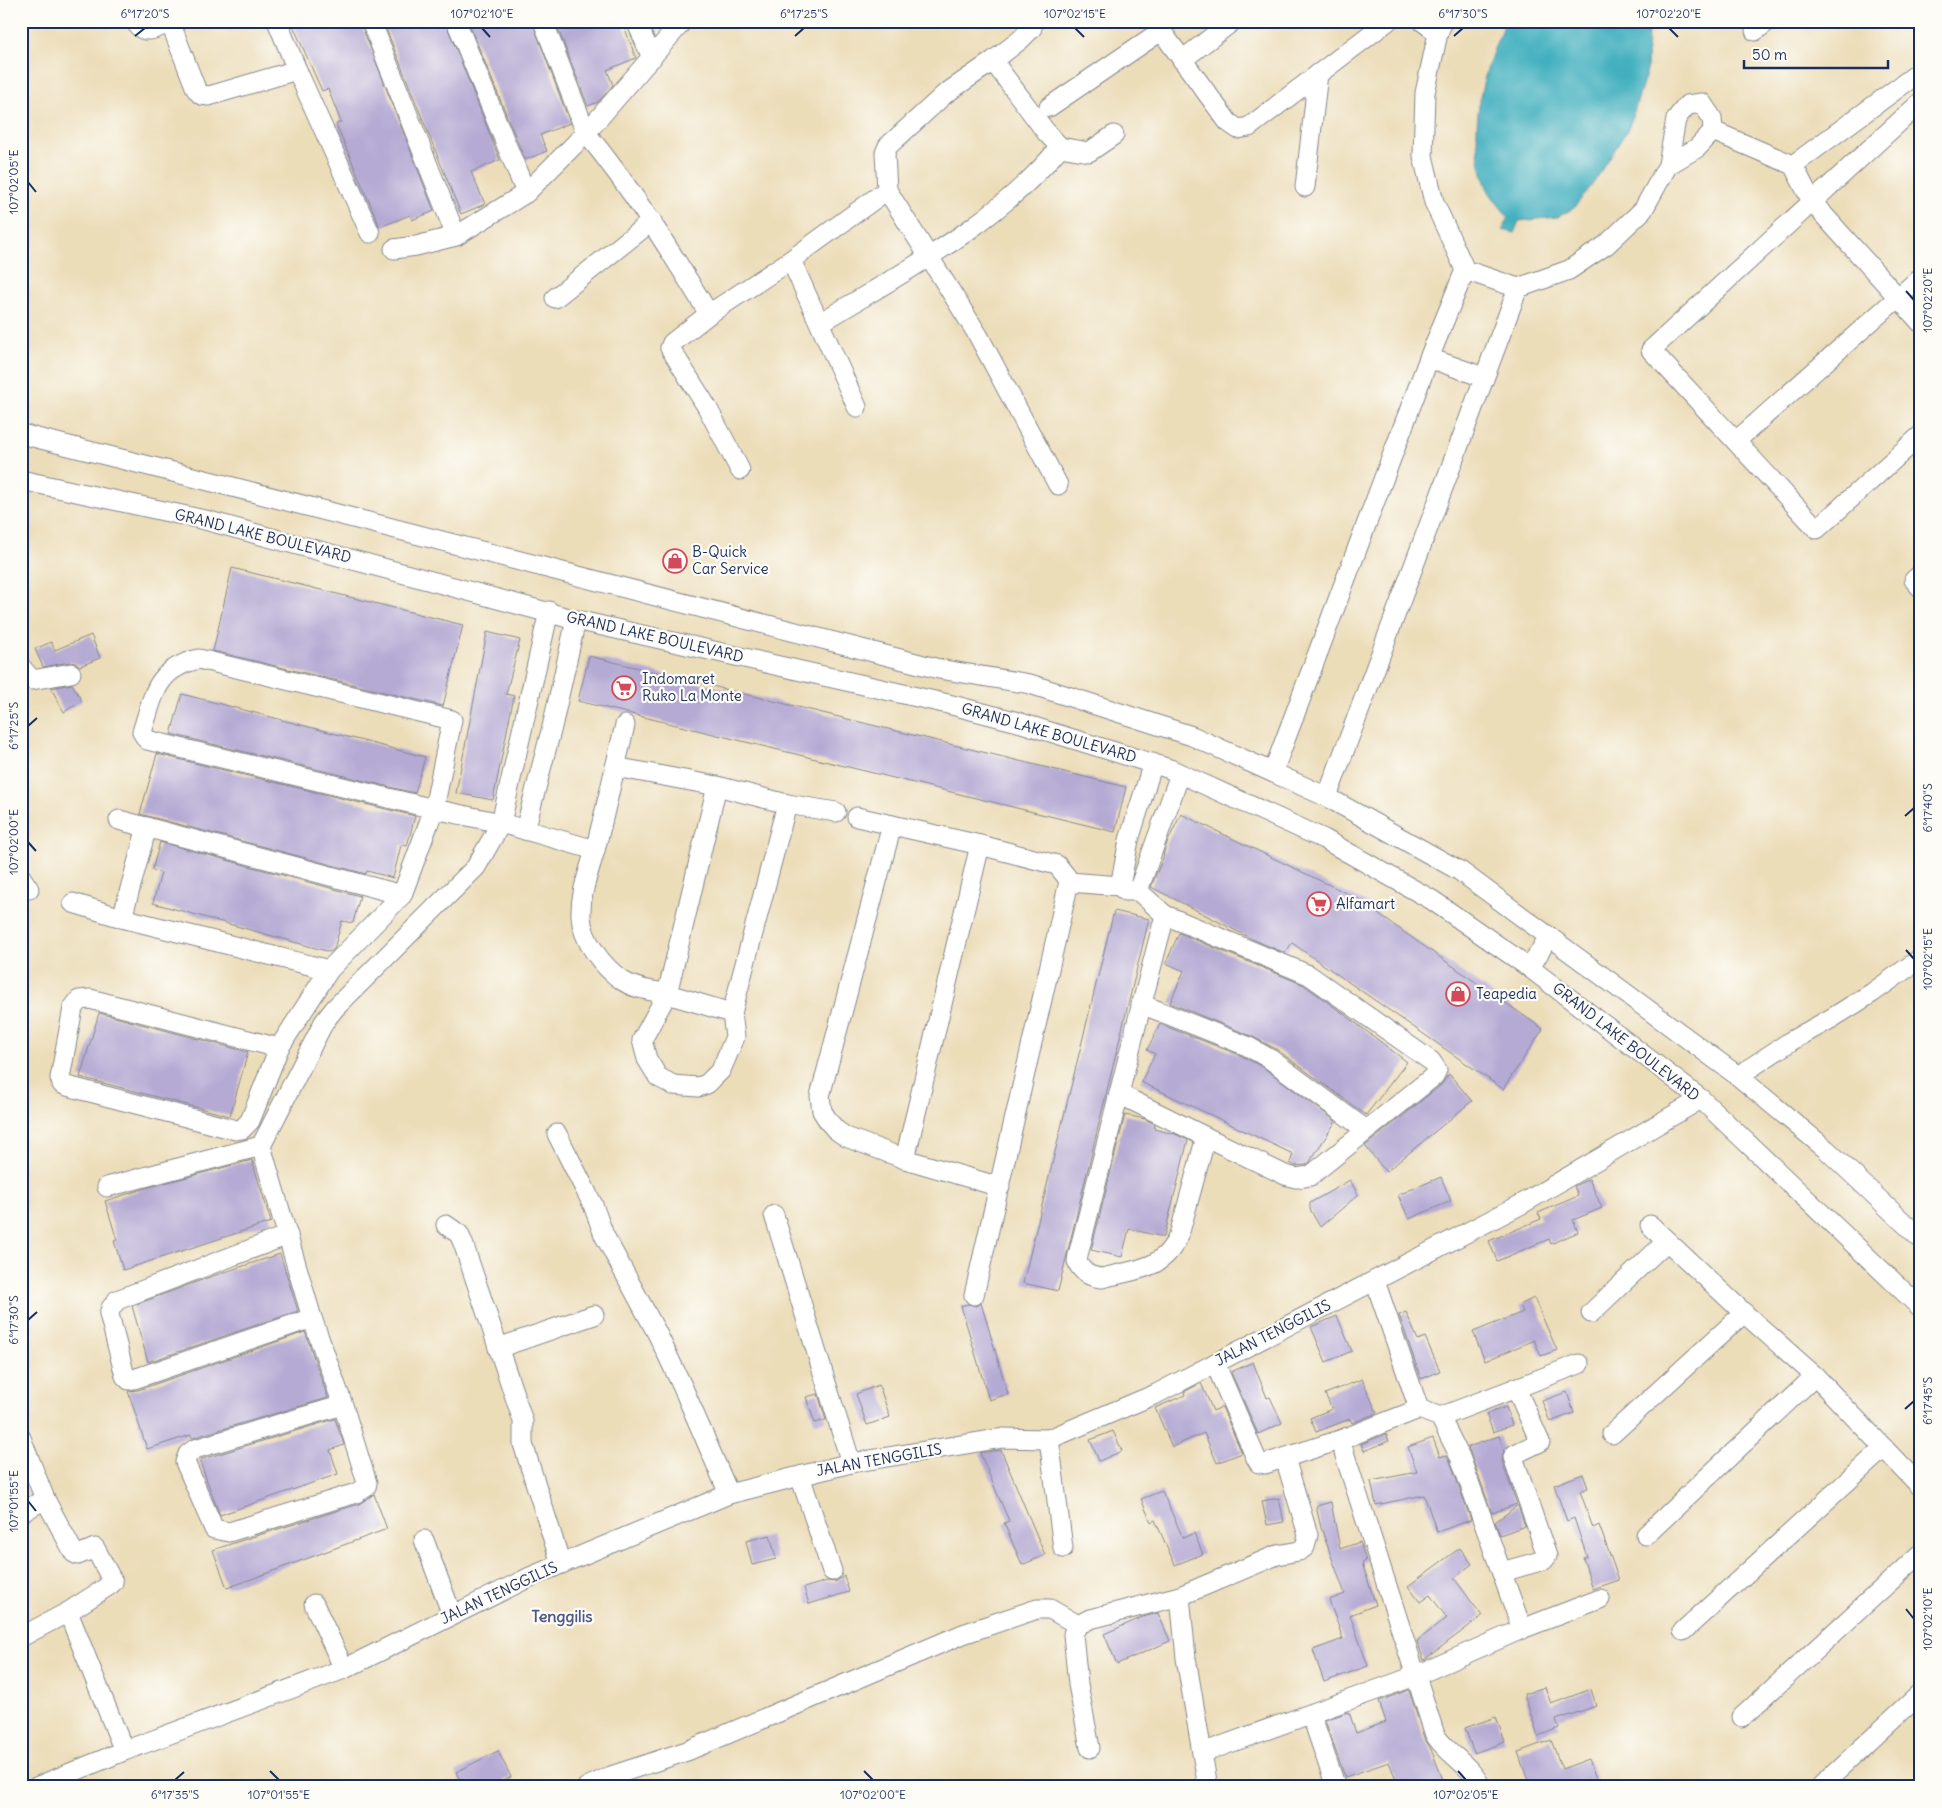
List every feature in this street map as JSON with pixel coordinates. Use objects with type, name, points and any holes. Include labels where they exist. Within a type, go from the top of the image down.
[{"type":"street","points":[[135,21],[143,30],[151,31],[171,22],[196,89],[201,95],[209,96],[297,70]]},
{"type":"street","points":[[277,21],[370,233]]},
{"type":"street","points":[[371,21],[456,236]]},
{"type":"street","points":[[456,21],[526,193]]},
{"type":"street","points":[[543,21],[586,133],[652,221],[710,314]]},
{"type":"street","points":[[636,21],[652,58]]},
{"type":"street","points":[[394,248],[416,246],[456,236],[526,193],[586,133],[683,21]]},
{"type":"street","points":[[1032,21],[1030,31],[993,61],[945,94],[888,146],[885,153],[887,190],[978,335],[1058,485]]},
{"type":"street","points":[[1182,60],[1234,21]]},
{"type":"street","points":[[1049,106],[1158,26],[1228,122],[1238,129],[1249,127],[1388,21]]},
{"type":"street","points":[[1273,772],[1464,270],[1434,202],[1423,156],[1425,93],[1441,27],[1422,21]]},
{"type":"street","points":[[993,61],[1046,132],[1060,147],[1089,152],[1114,135]]},
{"type":"street","points":[[1792,165],[1921,71]]},
{"type":"street","points":[[1305,187],[1318,74]]},
{"type":"street","points":[[1921,102],[1651,350],[1818,529],[1921,435]]},
{"type":"street","points":[[1464,270],[1518,288],[1569,270],[1606,245],[1643,210],[1668,165],[1676,120],[1687,105],[1702,103],[1712,118],[1713,131],[1696,148],[1668,165]]},
{"type":"street","points":[[1713,131],[1792,165],[1812,202],[1921,323]]},
{"type":"street","points":[[820,323],[928,256],[994,212],[1042,169],[1060,147]]},
{"type":"street","points":[[740,470],[707,407],[670,348],[672,343],[710,314],[791,260],[887,190]]},
{"type":"street","points":[[555,298],[652,221]]},
{"type":"street","points":[[791,260],[857,407]]},
{"type":"street","points":[[1736,440],[1921,277]]},
{"type":"street","points":[[1327,797],[1483,377],[1518,288]]},
{"type":"street","points":[[1429,358],[1483,377]]},
{"type":"street","points":[[21,434],[939,669],[1030,684],[1192,736],[1327,797],[1460,871],[1738,1076],[1827,1150],[1921,1239]]},
{"type":"street","name":"GRAND LAKE BOULEVARD","points":[[21,480],[205,520],[549,611],[576,620],[948,704],[1153,763],[1180,774],[1324,839],[1432,900],[1530,968],[1701,1099],[1919,1304]]},
{"type":"street","points":[[1921,574],[1914,580],[1921,588]]},
{"type":"street","points":[[343,1405],[195,1449],[188,1454],[185,1462],[214,1529],[229,1532],[364,1489],[367,1483],[343,1405],[312,1318],[261,1146],[324,1022],[335,1008],[476,866],[501,823],[549,611]]},
{"type":"street","points":[[525,830],[552,727],[576,620]]},
{"type":"street","points":[[279,1048],[90,999],[79,1000],[73,1008],[60,1078],[62,1084],[67,1086],[236,1130],[242,1129],[250,1120],[279,1048],[330,970],[402,895],[434,809],[454,711],[199,659],[183,663],[170,672],[157,685],[142,732],[148,740],[434,809],[501,823],[595,850]]},
{"type":"street","points":[[21,668],[32,680],[71,673]]},
{"type":"street","points":[[524,720],[552,727]]},
{"type":"street","points":[[625,725],[595,850],[583,890],[581,917],[584,934],[593,949],[612,972],[624,982],[634,987],[667,994],[732,1013]]},
{"type":"street","points":[[1129,889],[1129,840],[1153,763]]},
{"type":"street","points":[[615,767],[718,786],[787,804],[836,812]]},
{"type":"street","points":[[1129,889],[1180,774]]},
{"type":"street","points":[[718,786],[667,994],[642,1040],[647,1059],[658,1077],[673,1085],[698,1087],[707,1084],[721,1070],[735,1037],[732,1013],[787,804]]},
{"type":"street","points":[[857,817],[1057,865],[1069,882],[974,1295]]},
{"type":"street","points":[[119,820],[402,895]]},
{"type":"street","points":[[892,825],[820,1096],[822,1111],[836,1130],[846,1137],[905,1159],[1000,1187]]},
{"type":"street","points":[[122,918],[147,827]]},
{"type":"street","points":[[905,1159],[980,845]]},
{"type":"street","points":[[1069,882],[1129,889],[1165,915],[1309,975],[1431,1061],[1437,1070],[1434,1076],[1319,1170],[1310,1176],[1296,1178],[1285,1175],[1119,1094]]},
{"type":"street","points":[[72,904],[330,970]]},
{"type":"street","points":[[1165,915],[1077,1262],[1082,1271],[1093,1277],[1102,1278],[1155,1264],[1173,1248],[1179,1235],[1206,1137]]},
{"type":"street","points":[[1530,968],[1549,936]]},
{"type":"street","points":[[1738,1076],[1791,1041],[1872,993],[1921,958]]},
{"type":"street","points":[[1141,1004],[1247,1046],[1270,1059],[1366,1130]]},
{"type":"street","name":"JALAN TENGGILIS","points":[[36,1787],[124,1751],[344,1668],[530,1577],[729,1494],[851,1463],[1003,1438],[1049,1439],[1156,1394],[1375,1281],[1520,1205],[1701,1099]]},
{"type":"street","points":[[557,1134],[593,1206],[604,1236],[658,1335],[729,1494]]},
{"type":"street","points":[[107,1187],[261,1146]]},
{"type":"street","points":[[774,1215],[851,1463]]},
{"type":"street","points":[[446,1224],[459,1234],[463,1242],[523,1421],[523,1444],[561,1564]]},
{"type":"street","points":[[1650,1225],[1815,1376],[1921,1487]]},
{"type":"street","points":[[288,1235],[117,1300],[109,1314],[125,1376],[129,1380],[134,1379],[312,1318]]},
{"type":"street","points":[[1591,1313],[1667,1241]]},
{"type":"street","points":[[1375,1281],[1419,1409]]},
{"type":"street","points":[[1612,1434],[1744,1313]]},
{"type":"street","points":[[498,1348],[594,1314]]},
{"type":"street","points":[[1215,1363],[1259,1462],[1266,1464],[1340,1440],[1419,1409],[1440,1417],[1579,1364]]},
{"type":"street","points":[[1646,1535],[1815,1376]]},
{"type":"street","points":[[1502,1572],[1544,1560],[1547,1556],[1513,1457],[1515,1454],[1540,1442],[1516,1388]]},
{"type":"street","points":[[1440,1417],[1460,1457],[1522,1629]]},
{"type":"street","points":[[21,1438],[45,1499],[74,1553],[78,1556],[96,1548],[113,1582],[110,1586],[68,1612],[21,1637]]},
{"type":"street","points":[[1049,1439],[1063,1548]]},
{"type":"street","points":[[1340,1440],[1435,1735],[1446,1749],[1470,1771],[1481,1787]]},
{"type":"street","points":[[1683,1631],[1884,1448]]},
{"type":"street","points":[[1090,1748],[1076,1668],[1073,1634],[1078,1625],[1090,1619],[1180,1596],[1277,1555],[1305,1547],[1308,1536],[1285,1458]]},
{"type":"street","points":[[800,1476],[832,1571]]},
{"type":"street","points":[[21,1513],[45,1499]]},
{"type":"street","points":[[424,1540],[452,1615]]},
{"type":"street","points":[[1742,1717],[1921,1553]]},
{"type":"street","points":[[1180,1596],[1186,1658],[1208,1787]]},
{"type":"street","points":[[1202,1753],[1415,1676],[1522,1629],[1600,1599]]},
{"type":"street","points":[[314,1604],[344,1668]]},
{"type":"street","points":[[587,1787],[611,1776],[687,1751],[963,1634],[1037,1609],[1050,1609],[1078,1625]]},
{"type":"street","points":[[68,1612],[124,1751]]},
{"type":"street","points":[[1820,1787],[1921,1693]]},
{"type":"street","points":[[1311,1714],[1336,1787]]},
{"type":"water","points":[[1506,21],[1648,22],[1647,71],[1629,127],[1595,181],[1574,208],[1558,217],[1519,221],[1514,233],[1503,230],[1508,217],[1486,185],[1480,165],[1477,144],[1477,123],[1484,81],[1497,40]]},
{"type":"building","points":[[291,21],[360,21],[434,211],[412,220],[410,215],[380,227],[336,124],[341,122],[328,89],[322,91]]},
{"type":"building","points":[[383,21],[445,21],[500,160],[471,172],[485,204],[461,214]]},
{"type":"building","points":[[468,21],[532,21],[570,123],[540,135],[547,151],[525,160]]},
{"type":"building","points":[[555,21],[622,21],[636,58],[607,70],[613,85],[598,102],[588,106]]},
{"type":"building","points":[[232,568],[463,625],[443,706],[213,651]]},
{"type":"building","points":[[487,632],[520,640],[506,694],[514,696],[493,800],[456,793]]},
{"type":"building","points":[[91,635],[100,658],[80,666],[70,662],[43,667],[35,649],[51,642],[55,650]]},
{"type":"building","points":[[589,656],[1126,787],[1115,832],[578,701]]},
{"type":"building","points":[[72,684],[82,701],[64,712],[51,688]]},
{"type":"building","points":[[182,694],[425,757],[415,793],[171,734]]},
{"type":"building","points":[[157,754],[415,816],[407,846],[401,845],[393,878],[367,871],[366,874],[140,814]]},
{"type":"building","points":[[1181,814],[1369,904],[1368,907],[1543,1029],[1503,1089],[1292,943],[1285,953],[1252,939],[1151,887],[1167,843]]},
{"type":"building","points":[[160,842],[360,896],[353,923],[342,921],[334,949],[330,952],[153,903],[161,873],[152,870]]},
{"type":"building","points":[[1114,911],[1149,919],[1058,1291],[1023,1283]]},
{"type":"building","points":[[1179,933],[1304,985],[1407,1062],[1366,1115],[1276,1049],[1251,1036],[1170,1003],[1184,971],[1166,963]]},
{"type":"building","points":[[99,1013],[248,1052],[230,1116],[80,1077]]},
{"type":"building","points":[[1160,1024],[1242,1056],[1264,1068],[1336,1121],[1309,1163],[1295,1166],[1290,1163],[1293,1154],[1141,1082],[1155,1054],[1147,1050]]},
{"type":"building","points":[[1449,1074],[1472,1101],[1386,1172],[1365,1146],[1441,1085]]},
{"type":"building","points":[[1125,1115],[1145,1119],[1155,1124],[1154,1129],[1175,1134],[1188,1140],[1164,1237],[1129,1229],[1122,1257],[1091,1250]]},
{"type":"building","points":[[252,1160],[271,1222],[123,1270],[114,1241],[117,1240],[105,1201],[153,1186]]},
{"type":"building","points":[[1441,1177],[1451,1201],[1409,1219],[1398,1195]]},
{"type":"building","points":[[1589,1179],[1602,1208],[1573,1220],[1578,1232],[1551,1244],[1549,1239],[1497,1261],[1489,1241],[1541,1219],[1538,1213],[1578,1196],[1574,1186]]},
{"type":"building","points":[[1350,1180],[1358,1195],[1320,1227],[1310,1209],[1310,1203]]},
{"type":"building","points":[[280,1254],[298,1311],[148,1362],[132,1306],[210,1277]]},
{"type":"building","points":[[1534,1298],[1557,1350],[1541,1356],[1534,1340],[1485,1361],[1473,1332],[1523,1312],[1520,1305]]},
{"type":"building","points":[[981,1303],[1008,1394],[989,1400],[961,1306],[968,1304],[977,1306]]},
{"type":"building","points":[[1406,1312],[1418,1340],[1425,1337],[1440,1371],[1421,1379],[1399,1315]]},
{"type":"building","points":[[1337,1316],[1352,1351],[1326,1362],[1311,1327]]},
{"type":"building","points":[[305,1332],[328,1398],[192,1438],[191,1435],[147,1449],[128,1391],[138,1390]]},
{"type":"building","points":[[1253,1362],[1267,1398],[1270,1397],[1282,1423],[1258,1434],[1231,1372]]},
{"type":"building","points":[[1362,1379],[1377,1413],[1352,1423],[1350,1419],[1316,1432],[1310,1418],[1332,1409],[1325,1394]]},
{"type":"building","points":[[1201,1383],[1213,1411],[1222,1407],[1242,1453],[1217,1463],[1204,1433],[1172,1447],[1155,1408],[1185,1395],[1184,1392]]},
{"type":"building","points":[[879,1385],[890,1417],[867,1425],[856,1394]]},
{"type":"building","points":[[1567,1392],[1574,1413],[1550,1422],[1542,1401]]},
{"type":"building","points":[[818,1394],[826,1420],[815,1423],[806,1397]]},
{"type":"building","points":[[1506,1407],[1512,1425],[1493,1432],[1486,1414]]},
{"type":"building","points":[[335,1419],[344,1445],[330,1450],[338,1474],[220,1515],[199,1460]]},
{"type":"building","points":[[1113,1431],[1122,1451],[1099,1461],[1090,1440]]},
{"type":"building","points":[[1386,1434],[1389,1441],[1364,1451],[1361,1444]]},
{"type":"building","points":[[1499,1436],[1504,1450],[1502,1461],[1517,1504],[1492,1513],[1468,1447]]},
{"type":"building","points":[[1433,1438],[1440,1457],[1446,1455],[1450,1461],[1471,1520],[1437,1532],[1424,1495],[1376,1505],[1371,1481],[1417,1472],[1408,1447]]},
{"type":"building","points":[[1001,1450],[1045,1555],[1022,1565],[1004,1523],[1009,1521],[980,1453]]},
{"type":"building","points":[[1583,1474],[1588,1488],[1580,1491],[1593,1528],[1599,1525],[1619,1580],[1593,1589],[1583,1558],[1587,1557],[1574,1518],[1567,1521],[1554,1485]]},
{"type":"building","points":[[1162,1491],[1183,1538],[1194,1533],[1203,1554],[1175,1565],[1155,1520],[1151,1522],[1141,1499]]},
{"type":"building","points":[[374,1494],[387,1529],[227,1588],[213,1550],[359,1504]]},
{"type":"building","points":[[1279,1498],[1284,1522],[1267,1525],[1262,1501]]},
{"type":"building","points":[[1331,1502],[1340,1549],[1360,1542],[1366,1561],[1362,1563],[1376,1605],[1350,1615],[1368,1666],[1324,1682],[1313,1650],[1343,1639],[1329,1600],[1345,1594],[1321,1528],[1316,1506]]},
{"type":"building","points":[[1518,1505],[1525,1526],[1500,1535],[1495,1522]]},
{"type":"building","points":[[770,1535],[776,1559],[752,1565],[746,1541]]},
{"type":"building","points":[[1460,1548],[1472,1564],[1454,1578],[1482,1616],[1424,1660],[1417,1641],[1447,1618],[1430,1595],[1420,1602],[1408,1586]]},
{"type":"building","points":[[844,1576],[849,1592],[809,1604],[804,1588],[827,1581],[835,1582]]},
{"type":"building","points":[[1158,1613],[1170,1641],[1117,1664],[1104,1634],[1143,1617]]},
{"type":"building","points":[[1545,1687],[1551,1704],[1591,1689],[1596,1706],[1556,1720],[1559,1728],[1538,1736],[1524,1694]]},
{"type":"building","points":[[1409,1690],[1424,1738],[1430,1747],[1446,1787],[1399,1787],[1389,1762],[1345,1777],[1325,1720],[1349,1712],[1356,1733],[1386,1722],[1379,1701]]},
{"type":"building","points":[[1496,1717],[1505,1742],[1474,1753],[1465,1728]]},
{"type":"building","points":[[1551,1740],[1562,1769],[1589,1759],[1599,1787],[1530,1787],[1518,1752]]},
{"type":"building","points":[[498,1751],[511,1777],[492,1787],[463,1787],[456,1772]]},
{"type":"place","name":"B-Quick Car Service","points":[[675,561]]},
{"type":"place","name":"Indomaret Ruko La Monte","points":[[624,688]]},
{"type":"place","name":"Alfamart","points":[[1319,904]]},
{"type":"place","name":"Teapedia","points":[[1458,994]]},
{"type":"district","name":"Tenggilis","points":[[562,1616]]}]
